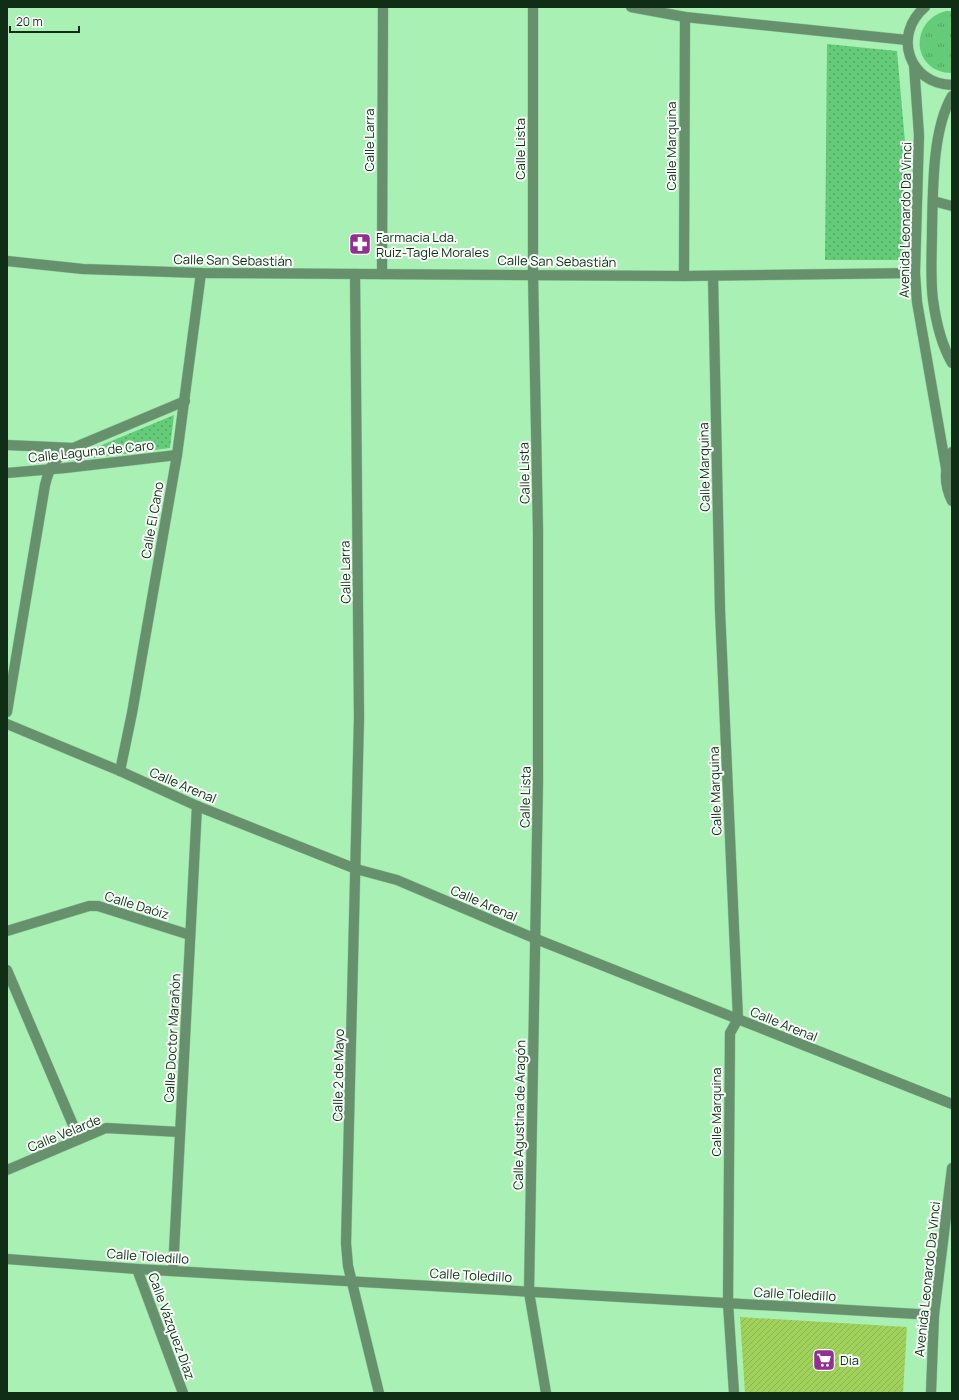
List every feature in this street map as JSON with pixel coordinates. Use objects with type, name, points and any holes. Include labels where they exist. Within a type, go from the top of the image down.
[{"type":"street","name":"Calle Larra","points":[[382,274],[383,7]]},
{"type":"street","name":"Calle Lista","points":[[533,7],[533,274],[538,546],[536,939]]},
{"type":"street","points":[[631,7],[685,17],[907,40],[910,27],[916,15],[922,8]]},
{"type":"street","name":"Calle Marquina","points":[[684,276],[685,17]]},
{"type":"street","name":"Avenida Leonardo Da Vinci","points":[[907,40],[909,52],[914,65],[919,135],[915,273],[917,302],[946,468],[946,483],[952,501]]},
{"type":"street","points":[[914,65],[925,77],[941,84],[952,85]]},
{"type":"street","points":[[952,96],[945,110],[938,137],[933,200],[931,273],[933,302],[939,332],[952,363]]},
{"type":"street","points":[[933,200],[952,206]]},
{"type":"street","name":"Calle San Sebastián","points":[[7,261],[83,269],[201,273],[713,276],[915,273]]},
{"type":"street","name":"Calle El Cano","points":[[120,771],[132,713],[177,455],[201,273]]},
{"type":"street","name":"Calle Larra","points":[[355,274],[358,679],[356,869]]},
{"type":"street","name":"Calle Marquina","points":[[713,276],[720,610],[738,1019],[730,1033],[728,1303],[734,1393]]},
{"type":"street","name":"Calle Laguna de Caro","points":[[7,445],[73,448],[185,402]]},
{"type":"street","points":[[7,712],[45,485],[49,470],[58,458],[73,448]]},
{"type":"street","points":[[946,468],[952,452]]},
{"type":"street","name":"Calle Laguna de Caro","points":[[7,473],[49,470],[177,455]]},
{"type":"street","name":"Calle Arenal","points":[[7,724],[120,771],[197,806],[356,869],[397,880],[536,939],[952,1104]]},
{"type":"street","name":"Calle Doctor Marañón","points":[[173,1271],[197,806]]},
{"type":"street","name":"Calle 2 de Mayo","points":[[356,869],[346,1243],[348,1266],[379,1393]]},
{"type":"street","name":"Calle Daóiz","points":[[7,931],[89,906],[98,906],[190,935]]},
{"type":"street","name":"Calle Agustina de Aragón","points":[[536,939],[529,1292],[546,1393]]},
{"type":"street","points":[[7,970],[79,1139]]},
{"type":"street","name":"Calle Velarde","points":[[7,1170],[106,1128],[180,1132]]},
{"type":"street","name":"Avenida Leonardo Da Vinci","points":[[931,1393],[934,1315],[952,1168]]},
{"type":"street","name":"Calle Toledillo","points":[[7,1259],[137,1269],[934,1315]]},
{"type":"street","name":"Calle Vázquez Díaz","points":[[137,1269],[183,1393]]},
{"type":"green space","points":[[946,11],[952,11],[952,73],[939,71],[929,65],[923,56],[920,46],[921,35],[925,25],[934,17]]},
{"type":"green space","points":[[827,44],[897,51],[905,142],[903,260],[825,260]]},
{"type":"green space","points":[[174,415],[170,448],[68,461],[85,452]]},
{"type":"building","name":"Dia","points":[[740,1317],[907,1327],[903,1393],[745,1393]]},
{"type":"place","name":"Farmacia Lda. Ruiz-Tagle Morales","points":[[360,244]]},
{"type":"place","name":"Dia","points":[[824,1360]]}]
